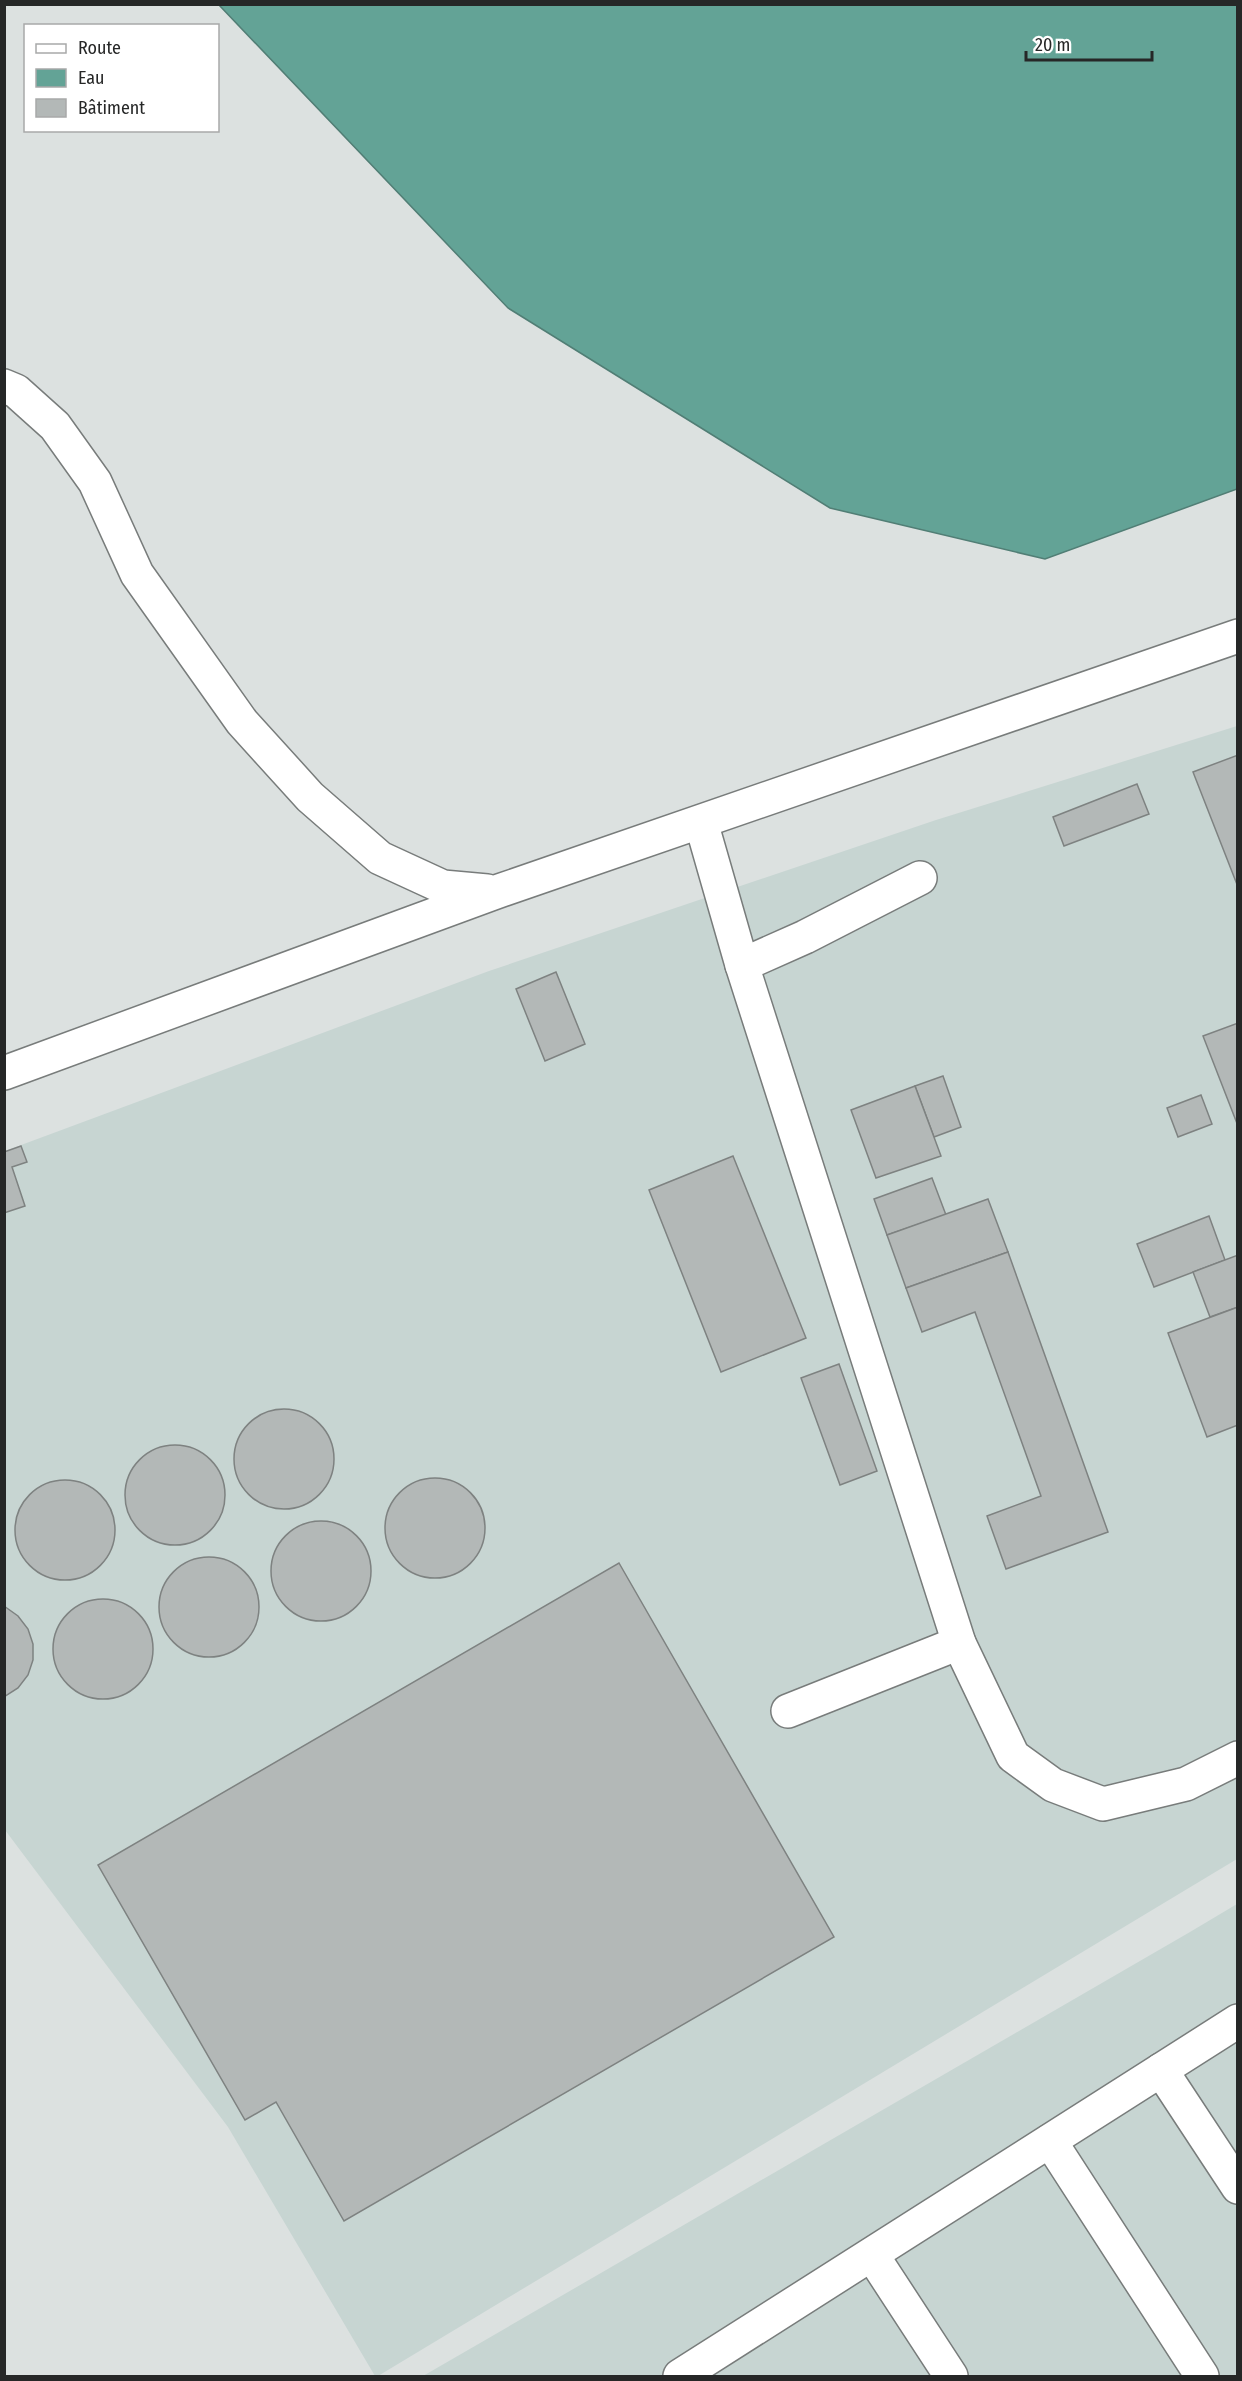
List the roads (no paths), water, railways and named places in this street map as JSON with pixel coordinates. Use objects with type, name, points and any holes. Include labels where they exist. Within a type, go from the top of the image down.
[{"type":"lane","points":[[4,386],[15,391],[56,426],[95,483],[137,574],[242,722],[310,797],[380,858],[443,888],[496,892]]},
{"type":"lane","points":[[4,1073],[496,892],[1238,636]]},
{"type":"lane","points":[[700,822],[741,965],[959,1643],[1013,1756],[1053,1785],[1102,1804],[1186,1784],[1238,1758]]},
{"type":"lane","points":[[741,965],[805,937],[920,878]]},
{"type":"lane","points":[[788,1710],[959,1643]]},
{"type":"lane","points":[[692,2373],[1238,2021]]},
{"type":"lane","points":[[1161,2070],[1238,2187]]},
{"type":"lane","points":[[1050,2141],[1202,2376]]},
{"type":"lane","points":[[872,2255],[951,2376]]},
{"type":"water","points":[[219,5],[1237,5],[1237,489],[1045,559],[830,508],[508,308]]}]
